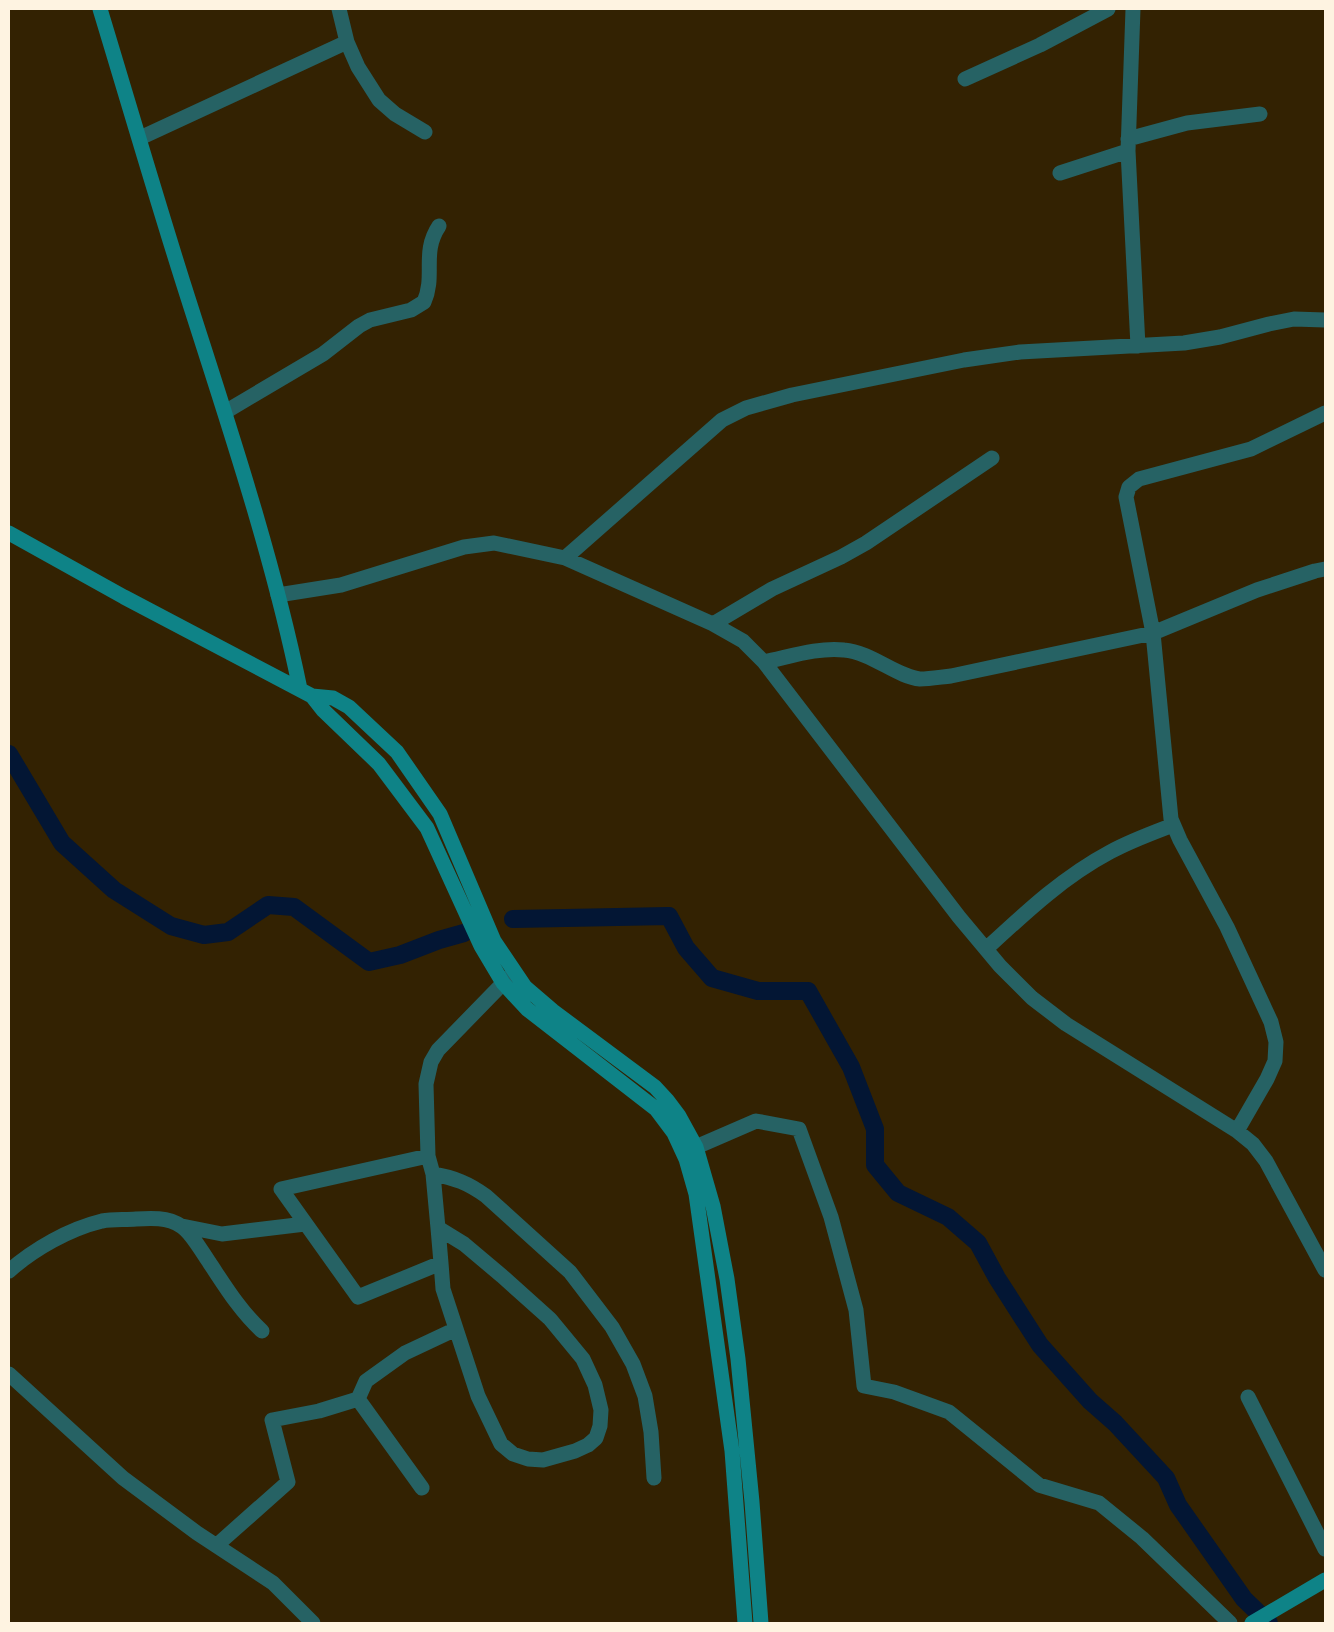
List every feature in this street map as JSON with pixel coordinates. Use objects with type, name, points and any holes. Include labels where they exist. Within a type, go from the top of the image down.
[{"type":"street","points":[[100,9],[241,462],[306,692],[379,764],[427,828],[481,946],[503,983],[527,1008],[656,1109],[674,1134],[686,1159],[696,1194],[732,1451],[745,1623]]},
{"type":"street","points":[[339,9],[347,42],[358,67],[379,100],[395,114],[425,132]]},
{"type":"street","points":[[965,79],[1040,45],[1108,9]]},
{"type":"street","points":[[1134,9],[1128,145],[1138,346]]},
{"type":"street","points":[[140,138],[347,42]]},
{"type":"street","points":[[1060,173],[1187,123],[1260,114]]},
{"type":"street","points":[[225,412],[323,354],[370,320],[411,310],[424,302],[429,284],[428,252],[430,241],[438,226]]},
{"type":"street","points":[[565,558],[722,420],[746,408],[792,395],[964,360],[1020,352],[1184,343],[1220,338],[1268,324],[1294,319],[1325,320]]},
{"type":"street","points":[[1237,1131],[1268,1079],[1275,1061],[1276,1042],[1271,1022],[1227,927],[1180,840],[1171,819],[1153,633],[1126,497],[1130,487],[1139,479],[1251,448],[1325,413]]},
{"type":"street","points":[[713,624],[772,588],[841,557],[866,543],[992,458]]},
{"type":"street","points":[[9,533],[306,692],[334,698],[349,707],[397,752],[440,814],[494,941],[525,987],[553,1011],[654,1087],[668,1100],[696,1147],[713,1206],[728,1288],[738,1359],[761,1623]]},
{"type":"street","points":[[278,595],[341,584],[464,548],[494,543],[565,558],[713,624],[743,641],[764,662],[959,917],[1000,966],[1032,998],[1066,1024],[1237,1131],[1253,1144],[1266,1161],[1325,1270]]},
{"type":"street","points":[[764,662],[828,649],[845,650],[864,655],[908,676],[919,679],[951,676],[1153,633],[1257,590],[1325,569]]},
{"type":"street","points":[[986,948],[1040,900],[1091,863],[1126,843],[1173,825]]},
{"type":"street","points":[[438,1228],[464,1244],[550,1319],[583,1359],[595,1385],[600,1410],[600,1426],[596,1438],[588,1445],[575,1451],[543,1460],[528,1459],[513,1454],[501,1444],[478,1396],[444,1289],[432,1174],[428,1156],[426,1084],[431,1062],[438,1050],[514,972]]},
{"type":"street","points":[[696,1147],[756,1121],[798,1129],[832,1217],[856,1310],[864,1386],[894,1392],[950,1412],[1039,1485],[1099,1504],[1142,1538],[1230,1623]]},
{"type":"street","points":[[428,1156],[281,1190],[358,1297],[441,1263]]},
{"type":"street","points":[[432,1174],[456,1178],[486,1196],[570,1272],[612,1327],[633,1364],[645,1396],[651,1432],[654,1478]]},
{"type":"street","points":[[9,1271],[39,1247],[102,1221],[147,1218],[167,1220],[182,1226],[222,1234],[305,1224]]},
{"type":"street","points":[[182,1226],[235,1301],[249,1319],[262,1331]]},
{"type":"street","points":[[217,1545],[288,1482],[272,1420],[320,1411],[358,1399],[366,1381],[405,1353],[456,1329]]},
{"type":"street","points":[[9,1374],[123,1478],[273,1583],[312,1623]]},
{"type":"street","points":[[1248,1397],[1325,1549]]},
{"type":"street","points":[[358,1399],[422,1488]]},
{"type":"street","points":[[1252,1623],[1325,1580]]},
{"type":"waterway","points":[[9,754],[62,843],[114,890],[171,926],[204,935],[228,932],[268,905],[294,907],[369,962],[400,955],[439,940],[464,933]]},
{"type":"waterway","points":[[513,919],[669,916],[686,948],[712,978],[758,991],[808,991],[851,1067],[875,1129],[875,1165],[898,1193],[948,1217],[978,1243],[997,1278],[1040,1345],[1090,1401],[1115,1423],[1166,1478],[1178,1505],[1244,1599],[1269,1623]]}]
